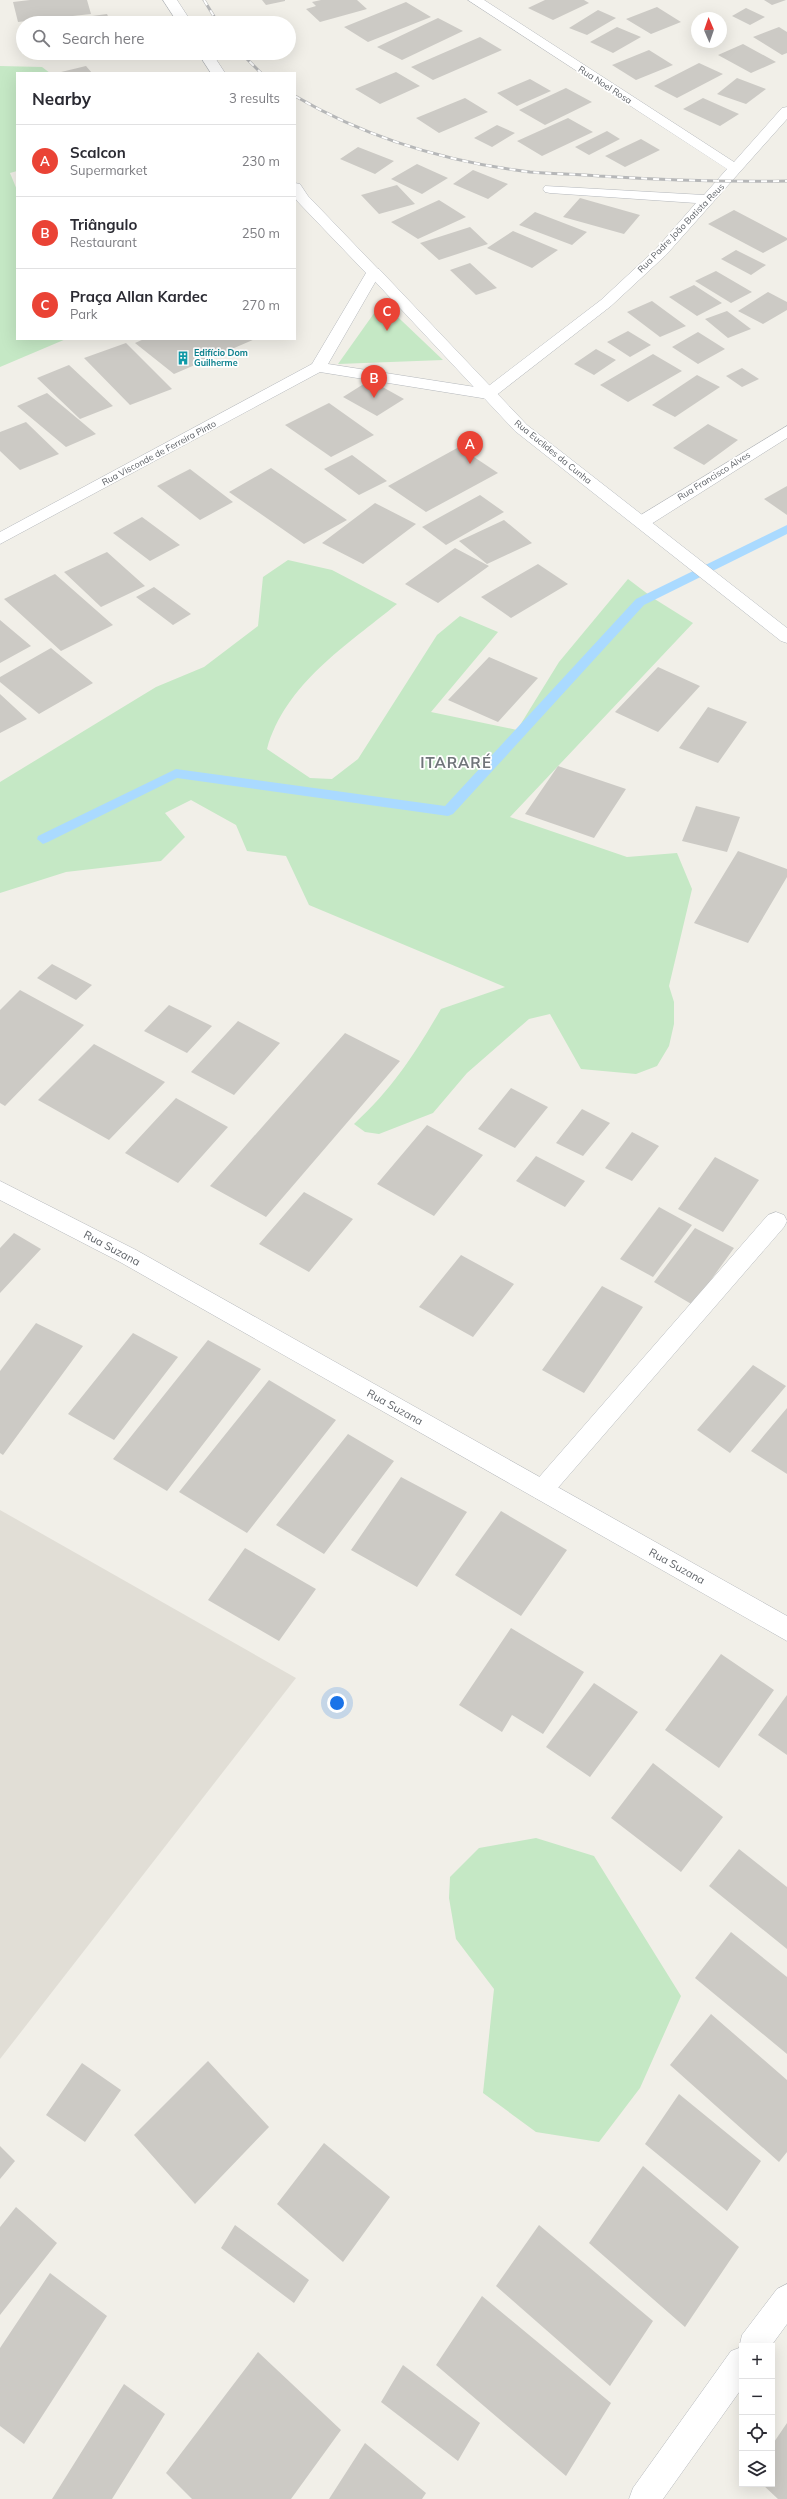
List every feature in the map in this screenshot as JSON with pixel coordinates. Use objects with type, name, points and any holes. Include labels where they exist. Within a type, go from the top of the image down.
[{"type":"street","points":[[170,0],[180,16]]},
{"type":"street","name":"Rua Noel Rosa","points":[[475,0],[736,169]]},
{"type":"street","points":[[210,60],[217,72]]},
{"type":"street","name":"Rua Padre João Batista Reus","points":[[488,394],[606,303],[660,252],[709,200],[787,111]]},
{"type":"street","name":"Rua Euclides da Cunha","points":[[296,189],[303,199],[521,428],[787,636]]},
{"type":"street","points":[[550,189],[709,200]]},
{"type":"street","points":[[374,272],[318,367],[488,394]]},
{"type":"street","name":"Rua Visconde de Ferreira Pinto","points":[[0,539],[318,367]]},
{"type":"street","name":"Rua Francisco Alves","points":[[642,522],[787,431]]},
{"type":"street","name":"Rua Suzana","points":[[0,1190],[128,1256],[787,1629]]},
{"type":"street","points":[[542,1490],[776,1221]]},
{"type":"street","points":[[755,2343],[787,2299]]},
{"type":"street","points":[[644,2499],[739,2366]]},
{"type":"shaded area","points":[[0,1510],[296,1678],[0,2059]]},
{"type":"green space","points":[[0,66],[42,67],[49,72],[16,72],[16,171],[10,173],[16,188],[16,340],[64,340],[0,367]]},
{"type":"green space","points":[[382,302],[443,360],[338,364]]},
{"type":"green space","points":[[288,560],[332,570],[397,604],[339,651],[303,685],[288,705],[276,726],[267,749],[310,778],[332,779],[358,759],[437,635],[460,616],[498,632],[431,712],[517,730],[559,662],[628,579],[653,598],[693,623],[510,817],[627,857],[677,853],[692,889],[669,986],[674,1002],[674,1024],[669,1046],[657,1066],[636,1074],[581,1069],[550,1014],[529,1019],[467,1073],[433,1113],[379,1134],[365,1132],[354,1124],[392,1084],[422,1041],[441,1009],[505,987],[309,905],[286,856],[247,851],[236,825],[191,800],[165,813],[185,837],[161,861],[66,872],[0,893],[0,782],[156,687],[204,667],[258,626],[263,577]]},
{"type":"green space","points":[[536,1838],[594,1856],[681,1996],[640,2088],[599,2142],[536,2132],[483,2093],[494,1989],[456,1939],[449,1898],[450,1877],[479,1848]]},
{"type":"building","points":[[30,0],[87,0],[91,14],[73,16],[16,16],[13,2]]},
{"type":"building","points":[[262,0],[285,0],[285,1],[266,5]]},
{"type":"building","points":[[321,0],[357,0],[367,9],[320,22],[306,9],[316,6],[312,2]]},
{"type":"building","points":[[545,0],[584,0],[589,3],[553,20],[528,8]]},
{"type":"building","points":[[764,0],[786,0],[772,5]]},
{"type":"building","points":[[406,2],[431,17],[368,42],[344,27]]},
{"type":"building","points":[[657,7],[681,22],[651,34],[626,19]]},
{"type":"building","points":[[746,8],[765,17],[750,25],[732,16]]},
{"type":"building","points":[[598,10],[616,18],[587,35],[569,28]]},
{"type":"building","points":[[107,14],[108,16],[92,16]]},
{"type":"building","points":[[438,18],[463,31],[402,60],[377,47]]},
{"type":"building","points":[[617,27],[641,37],[613,53],[590,42]]},
{"type":"building","points":[[779,27],[787,32],[787,53],[782,55],[753,37]]},
{"type":"building","points":[[480,37],[502,50],[433,80],[411,67]]},
{"type":"building","points":[[743,44],[776,62],[751,73],[718,55]]},
{"type":"building","points":[[649,50],[673,65],[636,80],[612,65]]},
{"type":"building","points":[[699,63],[723,74],[677,98],[654,86]]},
{"type":"building","points":[[86,66],[91,72],[61,72]]},
{"type":"building","points":[[396,72],[420,86],[380,104],[355,89]]},
{"type":"building","points":[[737,78],[766,89],[746,104],[717,94]]},
{"type":"building","points":[[530,79],[551,91],[517,106],[497,93]]},
{"type":"building","points":[[566,88],[592,102],[545,125],[519,110]]},
{"type":"building","points":[[465,98],[488,112],[439,133],[416,118]]},
{"type":"building","points":[[703,98],[739,114],[720,126],[683,109]]},
{"type":"building","points":[[568,118],[593,132],[542,156],[517,141]]},
{"type":"building","points":[[497,125],[515,133],[492,147],[474,138]]},
{"type":"building","points":[[607,131],[620,139],[589,155],[575,147]]},
{"type":"building","points":[[641,139],[660,150],[625,167],[605,156]]},
{"type":"building","points":[[358,147],[394,161],[375,174],[340,159]]},
{"type":"building","points":[[417,164],[448,178],[422,194],[391,179]]},
{"type":"building","points":[[473,170],[508,184],[488,199],[453,184]]},
{"type":"building","points":[[397,185],[415,204],[379,214],[361,195]]},
{"type":"building","points":[[580,198],[640,215],[624,234],[563,217]]},
{"type":"building","points":[[439,200],[466,217],[418,239],[391,222]]},
{"type":"building","points":[[734,210],[787,238],[787,240],[763,253],[708,224]]},
{"type":"building","points":[[535,212],[587,232],[572,245],[519,225]]},
{"type":"building","points":[[470,227],[488,244],[439,260],[420,243]]},
{"type":"building","points":[[513,231],[558,250],[532,268],[487,248]]},
{"type":"building","points":[[736,250],[766,265],[751,275],[721,259]]},
{"type":"building","points":[[470,263],[497,288],[476,295],[450,270]]},
{"type":"building","points":[[716,271],[752,292],[731,303],[695,281]]},
{"type":"building","points":[[694,285],[722,303],[697,316],[669,297]]},
{"type":"building","points":[[768,292],[787,302],[787,310],[763,324],[738,311]]},
{"type":"building","points":[[652,301],[686,326],[660,337],[627,312]]},
{"type":"building","points":[[727,311],[751,329],[728,338],[705,319]]},
{"type":"building","points":[[628,331],[651,345],[630,357],[607,342]]},
{"type":"building","points":[[698,332],[725,349],[698,364],[672,347]]},
{"type":"building","name":"Edifício Dom Guilherme","points":[[142,340],[253,340],[174,374],[135,343]]},
{"type":"building","points":[[126,343],[172,389],[130,405],[84,358]]},
{"type":"building","points":[[596,349],[616,360],[594,375],[574,364]]},
{"type":"building","points":[[653,354],[682,371],[628,402],[600,385]]},
{"type":"building","points":[[69,365],[113,406],[80,419],[37,378]]},
{"type":"building","points":[[742,368],[759,379],[742,387],[726,376]]},
{"type":"building","points":[[697,375],[720,387],[675,417],[652,405]]},
{"type":"building","points":[[370,380],[404,399],[377,416],[343,397]]},
{"type":"building","points":[[47,393],[96,434],[66,447],[17,406]]},
{"type":"building","points":[[329,403],[374,435],[331,457],[285,425]]},
{"type":"building","points":[[26,422],[59,454],[20,470],[0,451],[0,432]]},
{"type":"building","points":[[708,424],[738,440],[704,465],[673,448]]},
{"type":"building","points":[[459,447],[498,473],[426,512],[388,486]]},
{"type":"building","points":[[352,455],[387,481],[359,495],[324,469]]},
{"type":"building","points":[[271,468],[347,520],[304,544],[229,492]]},
{"type":"building","points":[[190,469],[233,502],[200,520],[157,486]]},
{"type":"building","points":[[787,486],[787,515],[764,499]]},
{"type":"building","points":[[480,495],[504,512],[446,545],[422,527]]},
{"type":"building","points":[[375,503],[416,524],[363,564],[322,543]]},
{"type":"building","points":[[142,517],[180,545],[150,561],[113,533]]},
{"type":"building","points":[[504,520],[532,543],[487,564],[459,541]]},
{"type":"building","points":[[455,548],[489,566],[438,603],[405,584]]},
{"type":"building","points":[[107,552],[145,586],[101,607],[64,572]]},
{"type":"building","points":[[538,564],[568,584],[511,618],[481,597]]},
{"type":"building","points":[[55,574],[113,625],[61,651],[4,599]]},
{"type":"building","points":[[154,587],[191,614],[173,625],[136,597]]},
{"type":"building","points":[[0,620],[31,646],[0,663]]},
{"type":"building","points":[[51,648],[93,683],[39,714],[0,682],[0,677]]},
{"type":"building","points":[[489,657],[538,678],[498,722],[448,700]]},
{"type":"building","points":[[658,667],[700,686],[658,732],[615,712]]},
{"type":"building","points":[[0,694],[27,719],[0,733]]},
{"type":"building","points":[[708,707],[747,722],[718,763],[679,748]]},
{"type":"building","points":[[558,766],[626,789],[594,838],[525,814]]},
{"type":"building","points":[[696,806],[740,817],[727,852],[682,841]]},
{"type":"building","points":[[738,851],[787,869],[787,877],[748,943],[694,923]]},
{"type":"building","points":[[52,964],[92,985],[76,1000],[37,978]]},
{"type":"building","points":[[20,990],[84,1025],[5,1106],[0,1103],[0,1010]]},
{"type":"building","points":[[169,1005],[212,1026],[187,1053],[144,1031]]},
{"type":"building","points":[[238,1021],[280,1043],[234,1095],[191,1072]]},
{"type":"building","points":[[345,1033],[400,1061],[266,1217],[210,1186]]},
{"type":"building","points":[[94,1044],[165,1082],[109,1140],[38,1100]]},
{"type":"building","points":[[511,1088],[548,1107],[515,1148],[478,1129]]},
{"type":"building","points":[[176,1098],[228,1127],[178,1183],[125,1153]]},
{"type":"building","points":[[582,1109],[610,1123],[583,1156],[556,1143]]},
{"type":"building","points":[[427,1125],[483,1155],[434,1216],[377,1184]]},
{"type":"building","points":[[632,1132],[659,1146],[632,1181],[605,1168]]},
{"type":"building","points":[[536,1156],[585,1181],[565,1207],[516,1181]]},
{"type":"building","points":[[715,1157],[759,1180],[723,1232],[678,1209]]},
{"type":"building","points":[[304,1192],[353,1219],[309,1272],[259,1244]]},
{"type":"building","points":[[659,1207],[692,1225],[653,1277],[620,1259]]},
{"type":"building","points":[[695,1228],[734,1248],[693,1305],[654,1282]]},
{"type":"building","points":[[14,1233],[41,1249],[0,1293],[0,1248]]},
{"type":"building","points":[[461,1255],[514,1284],[473,1337],[419,1307]]},
{"type":"building","points":[[602,1286],[643,1307],[584,1393],[542,1370]]},
{"type":"building","points":[[36,1323],[83,1346],[3,1455],[0,1453],[0,1371]]},
{"type":"building","points":[[133,1333],[178,1357],[114,1440],[68,1414]]},
{"type":"building","points":[[208,1340],[261,1369],[167,1491],[113,1459]]},
{"type":"building","points":[[753,1365],[786,1386],[730,1453],[697,1430]]},
{"type":"building","points":[[269,1380],[336,1420],[247,1533],[179,1492]]},
{"type":"building","points":[[787,1408],[787,1474],[751,1451]]},
{"type":"building","points":[[348,1434],[394,1461],[324,1554],[276,1525]]},
{"type":"building","points":[[401,1477],[467,1512],[417,1587],[351,1550]]},
{"type":"building","points":[[501,1511],[567,1550],[521,1616],[455,1575]]},
{"type":"building","points":[[245,1548],[316,1589],[279,1641],[208,1600]]},
{"type":"building","points":[[511,1628],[584,1672],[543,1734],[512,1715],[502,1732],[459,1705]]},
{"type":"building","points":[[721,1654],[774,1690],[719,1768],[665,1730]]},
{"type":"building","points":[[594,1683],[638,1712],[590,1777],[546,1747]]},
{"type":"building","points":[[787,1695],[787,1755],[758,1735]]},
{"type":"building","points":[[653,1763],[723,1817],[681,1872],[611,1818]]},
{"type":"building","points":[[739,1849],[787,1887],[787,1949],[709,1886]]},
{"type":"building","points":[[731,1932],[787,1977],[787,2054],[695,1978]]},
{"type":"building","points":[[711,2014],[787,2080],[787,2152],[779,2162],[670,2065]]},
{"type":"building","points":[[208,2061],[269,2127],[195,2204],[134,2135]]},
{"type":"building","points":[[82,2063],[121,2090],[85,2142],[46,2115]]},
{"type":"building","points":[[679,2094],[761,2161],[727,2211],[645,2144]]},
{"type":"building","points":[[324,2143],[390,2197],[343,2262],[277,2204]]},
{"type":"building","points":[[0,2146],[15,2161],[0,2179]]},
{"type":"building","points":[[643,2166],[739,2247],[685,2327],[589,2243]]},
{"type":"building","points":[[16,2207],[57,2243],[0,2315],[0,2227]]},
{"type":"building","points":[[235,2225],[309,2280],[294,2303],[221,2248]]},
{"type":"building","points":[[539,2225],[653,2321],[610,2386],[496,2286]]},
{"type":"building","points":[[50,2273],[107,2316],[24,2444],[0,2426],[0,2348]]},
{"type":"building","points":[[482,2296],[611,2403],[566,2476],[436,2365]]},
{"type":"building","points":[[258,2352],[341,2430],[291,2499],[192,2499],[166,2473]]},
{"type":"building","points":[[403,2365],[480,2423],[458,2461],[381,2402]]},
{"type":"building","points":[[124,2384],[165,2414],[112,2499],[52,2499]]},
{"type":"building","points":[[787,2423],[787,2499],[778,2499],[765,2487],[775,2487],[775,2441]]},
{"type":"building","points":[[365,2443],[426,2493],[422,2499],[329,2499]]},
{"type":"waterway","points":[[43,839],[176,773],[448,811],[640,602],[787,529]]},
{"type":"railway","points":[[204,0],[214,16]]},
{"type":"railway","points":[[248,60],[260,72]]},
{"type":"railway","points":[[296,97],[322,111],[379,136],[438,155],[499,168],[539,173],[646,179],[787,181]]},
{"type":"place","name":"Praça Allan Kardec","points":[[387,331]]},
{"type":"place","name":"Edifício Dom Guilherme","points":[[183,358]]},
{"type":"place","name":"Triângulo","points":[[374,398]]},
{"type":"place","name":"Scalcon","points":[[470,464]]},
{"type":"district","name":"ITARARÉ","points":[[456,763]]}]
